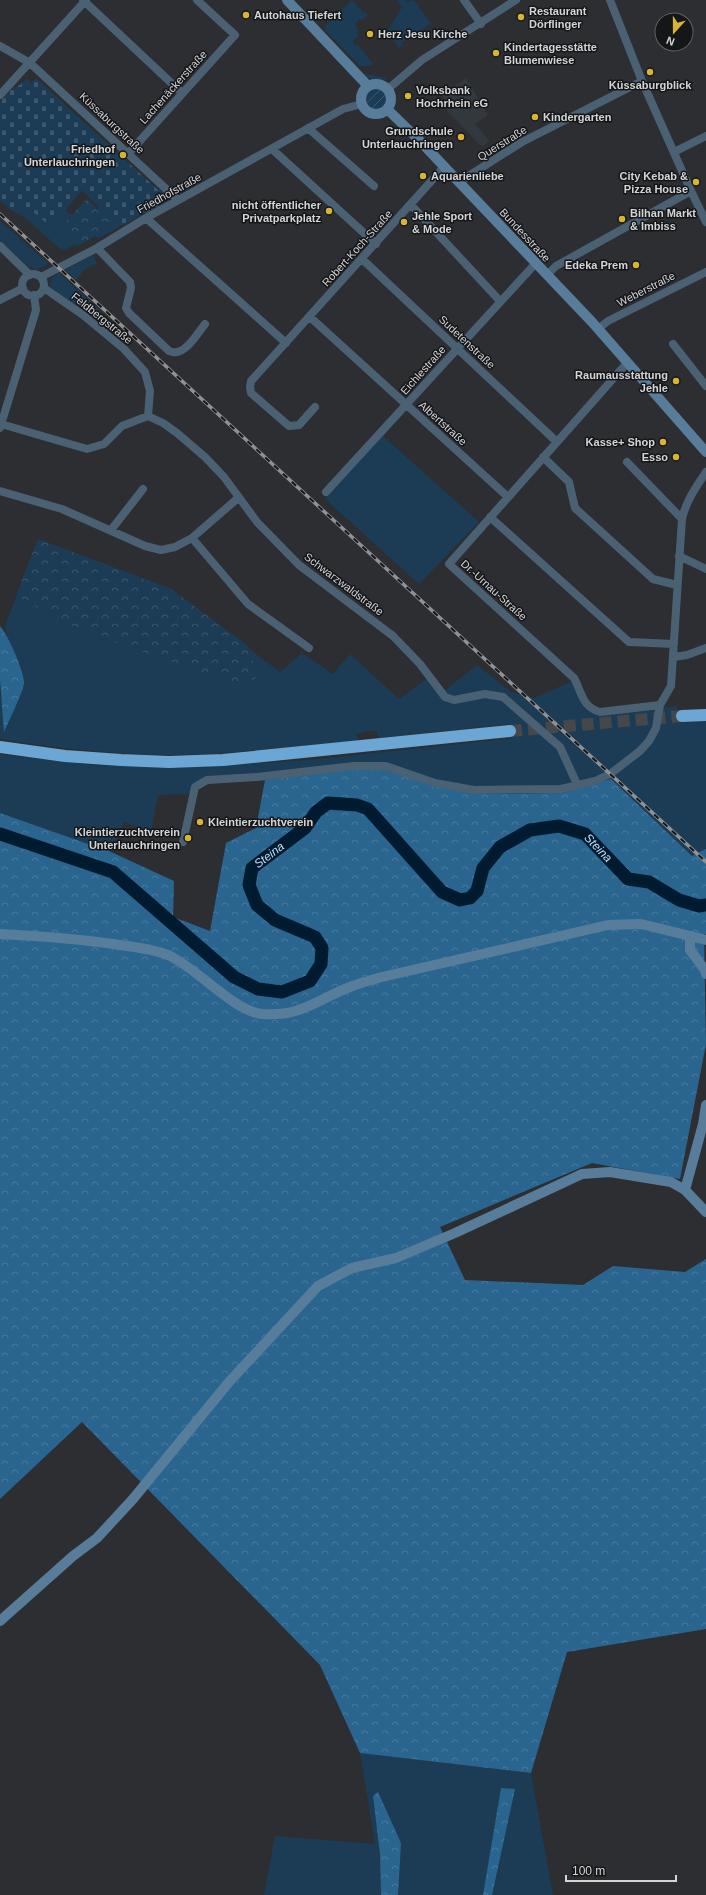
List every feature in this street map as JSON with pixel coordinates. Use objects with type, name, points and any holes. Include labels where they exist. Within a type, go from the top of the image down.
[{"type":"highway","points":[[682,716],[706,715]]},
{"type":"highway","points":[[5,748],[65,756],[169,762],[223,760],[510,730]]},
{"type":"main road","points":[[287,0],[368,86]]},
{"type":"main road","points":[[378,84],[388,89],[391,97],[387,109],[374,113],[365,109],[362,104],[361,96],[368,86],[378,84]]},
{"type":"main road","name":"Bundesstraße","points":[[387,109],[459,182],[598,328],[706,452]]},
{"type":"main road","points":[[0,934],[77,938],[147,949],[168,955],[186,966],[243,1007],[260,1014],[284,1014],[304,1010],[350,987],[382,976],[608,925],[641,924],[706,940]]},
{"type":"main road","points":[[690,936],[690,950],[705,970],[706,974]]},
{"type":"main road","points":[[685,1190],[703,1124],[706,1105]]},
{"type":"main road","points":[[0,1621],[73,1556],[97,1538],[133,1499],[229,1382],[318,1286],[352,1268],[396,1258],[455,1233],[582,1174],[610,1172],[671,1182],[685,1190],[706,1212]]},
{"type":"street","points":[[0,95],[85,0],[182,93]]},
{"type":"street","name":"Lachenäckerstraße","points":[[128,154],[235,35],[197,0]]},
{"type":"street","points":[[464,0],[480,24]]},
{"type":"street","points":[[388,89],[422,60],[516,0]]},
{"type":"street","points":[[610,0],[642,80],[706,222]]},
{"type":"street","name":"Küssaburgstraße","points":[[0,46],[30,63],[178,200]]},
{"type":"street","name":"Querstraße","points":[[459,182],[522,142],[642,80]]},
{"type":"street","name":"Friedhofstraße","points":[[40,277],[97,248],[146,218],[343,109],[362,104]]},
{"type":"street","points":[[308,128],[374,186]]},
{"type":"street","points":[[674,152],[706,136]]},
{"type":"street","points":[[272,149],[376,244]]},
{"type":"street","name":"Robert-Koch-Straße","points":[[315,407],[299,425],[289,426],[252,393],[250,387],[251,381],[444,167]]},
{"type":"street","points":[[547,275],[556,266],[691,191]]},
{"type":"street","points":[[411,205],[500,301]]},
{"type":"street","points":[[146,218],[286,343]]},
{"type":"street","points":[[0,246],[30,274],[40,277],[44,282],[44,288],[40,293],[34,295],[27,294],[23,288],[25,278],[30,274]]},
{"type":"street","points":[[97,248],[130,282],[131,288],[126,308],[129,313],[169,351],[174,354],[181,352],[205,324]]},
{"type":"street","name":"Sudetenstraße","points":[[362,259],[557,442]]},
{"type":"street","name":"Eichlestraße","points":[[326,492],[536,263]]},
{"type":"street","name":"Weberstraße","points":[[598,328],[608,321],[706,272]]},
{"type":"street","points":[[0,300],[23,288]]},
{"type":"street","name":"Feldbergstraße","points":[[44,288],[84,315],[124,349],[145,372],[150,392],[148,416]]},
{"type":"street","points":[[34,295],[36,310],[1,426],[87,449],[104,444],[122,426],[148,416]]},
{"type":"street","name":"Albertstraße","points":[[310,317],[508,497]]},
{"type":"street","points":[[673,344],[706,386]]},
{"type":"street","name":"Dr.-Urnau-Straße","points":[[627,363],[449,564],[574,678],[585,704],[591,710],[600,712],[660,705]]},
{"type":"street","name":"Schwarzwaldstraße","points":[[148,416],[172,430],[205,457],[224,477],[257,522],[300,566],[393,636],[420,664],[445,697],[454,700],[485,694],[503,697],[560,747],[577,784]]},
{"type":"street","points":[[543,457],[569,482],[575,508],[652,580],[677,585]]},
{"type":"street","points":[[627,462],[682,519]]},
{"type":"street","points":[[183,842],[195,787],[207,780],[257,777],[354,766],[386,766],[435,783],[474,790],[562,788],[595,781],[610,774],[640,751],[649,741],[656,728],[660,705],[671,686],[682,519],[684,508],[706,472]]},
{"type":"street","points":[[111,530],[143,488]]},
{"type":"street","points":[[0,491],[62,509],[145,546],[161,550],[175,547],[192,538],[238,498]]},
{"type":"street","points":[[490,517],[629,642],[674,644]]},
{"type":"street","points":[[192,538],[248,604],[309,648]]},
{"type":"street","points":[[680,556],[706,569]]},
{"type":"street","points":[[674,657],[687,655],[706,648]]},
{"type":"shaded area","points":[[466,78],[488,115],[475,124],[489,141],[482,147],[447,111],[450,106],[442,95]]},
{"type":"green space","points":[[352,0],[364,13],[366,12],[368,15],[362,20],[359,19],[355,25],[359,32],[357,33],[359,36],[353,41],[373,64],[369,66],[360,66],[325,30],[325,26]]},
{"type":"green space","points":[[397,0],[404,0],[406,2],[414,0],[434,28],[430,24],[401,43],[403,45],[399,48],[387,32],[402,7]]},
{"type":"green space","points":[[367,74],[388,78],[382,81],[376,81],[364,75]]},
{"type":"green space","points":[[36,78],[158,190],[162,187],[166,195],[165,203],[119,227],[82,190],[51,227],[33,212],[24,209],[12,211],[0,200],[0,102],[13,87],[17,87],[27,79],[31,83]]},
{"type":"green space","points":[[377,88],[385,91],[388,99],[385,107],[377,110],[369,107],[366,99],[369,91]]},
{"type":"green space","points":[[0,187],[82,190],[65,210],[75,218],[96,225],[98,206],[119,227],[99,238],[95,236],[64,250],[59,248],[24,217],[12,211],[0,200]]},
{"type":"green space","points":[[87,199],[113,225],[78,246],[59,228]]},
{"type":"green space","points":[[0,221],[49,264],[36,270],[28,266],[0,241]]},
{"type":"green space","points":[[93,255],[97,263],[85,269],[76,280],[65,270]]},
{"type":"green space","points":[[59,273],[102,312],[95,317],[52,289],[50,286],[51,280]]},
{"type":"green space","points":[[383,436],[479,522],[419,584],[325,499]]},
{"type":"green space","points":[[38,539],[170,588],[280,672],[302,653],[333,674],[350,654],[399,699],[426,679],[444,691],[477,665],[511,692],[534,698],[570,682],[577,692],[585,709],[598,715],[677,706],[675,723],[706,721],[706,849],[692,856],[611,779],[562,793],[476,794],[434,786],[384,769],[208,784],[198,789],[196,794],[158,795],[151,832],[124,822],[111,852],[0,813],[0,754],[91,765],[200,767],[309,760],[512,738],[509,724],[378,738],[377,731],[368,731],[356,734],[358,739],[357,741],[190,755],[83,750],[0,739],[0,689],[5,731],[24,682],[21,667],[7,637],[6,623]]},
{"type":"green space","points":[[38,539],[174,591],[248,646],[258,677],[240,686],[78,629],[16,596]]},
{"type":"green space","points":[[0,626],[7,636],[15,653],[24,678],[19,700],[4,732],[0,680]]},
{"type":"green space","points":[[384,769],[434,786],[476,794],[562,793],[611,779],[692,856],[706,849],[706,934],[704,934],[706,1044],[680,1179],[592,1163],[440,1227],[465,1280],[583,1285],[613,1266],[685,1272],[706,1259],[706,1629],[567,1652],[531,1773],[360,1753],[320,1665],[82,1422],[0,1499],[0,813],[111,852],[174,881],[173,917],[210,931],[226,843],[256,828],[265,780],[320,771]]},
{"type":"green space","points":[[360,1753],[531,1773],[553,1895],[264,1895],[275,1836],[375,1844]]},
{"type":"green space","points":[[501,1788],[515,1789],[492,1895],[483,1895]]},
{"type":"green space","points":[[378,1792],[401,1843],[398,1895],[381,1895],[380,1854],[373,1796]]},
{"type":"waterway","name":"Steina","points":[[0,834],[113,872],[234,977],[258,989],[282,992],[310,981],[321,964],[322,948],[315,937],[275,920],[257,905],[249,885],[252,868],[305,828],[316,812],[328,803],[357,805],[368,809],[442,892],[460,900],[470,898],[477,891],[483,868],[500,847],[530,830],[559,826],[585,834],[628,879],[649,882],[679,900],[699,906],[706,905]]},
{"type":"tunnel","points":[[510,731],[682,716]]},
{"type":"railway","points":[[0,214],[706,862]]},
{"type":"place","name":"Autohaus Tiefert","points":[[246,15]]},
{"type":"place","name":"Restaurant Dörflinger","points":[[521,17]]},
{"type":"place","name":"Herz Jesu Kirche","points":[[370,34]]},
{"type":"place","name":"Kindertagesstätte Blumenwiese","points":[[496,53]]},
{"type":"place","name":"Küssaburgblick","points":[[650,72]]},
{"type":"place","name":"Volksbank Hochrhein eG","points":[[408,96]]},
{"type":"place","name":"Kindergarten","points":[[535,117]]},
{"type":"place","name":"Grundschule Unterlauchringen","points":[[461,137]]},
{"type":"place","name":"Friedhof Unterlauchringen","points":[[123,155]]},
{"type":"place","name":"Aquarienliebe","points":[[423,176]]},
{"type":"place","name":"City Kebab & Pizza House","points":[[696,182]]},
{"type":"place","name":"nicht öffentlicher Privatparkplatz","points":[[329,211]]},
{"type":"place","name":"Bilhan Markt & Imbiss","points":[[622,219]]},
{"type":"place","name":"Jehle Sport & Mode","points":[[404,222]]},
{"type":"place","name":"Edeka Prem","points":[[636,265]]},
{"type":"place","name":"Raumausstattung Jehle","points":[[676,381]]},
{"type":"place","name":"Kasse+ Shop","points":[[663,442]]},
{"type":"place","name":"Esso","points":[[676,457]]},
{"type":"place","name":"Kleintierzuchtverein","points":[[200,822]]},
{"type":"place","name":"Kleintierzuchtverein Unterlauchringen","points":[[188,838]]}]
